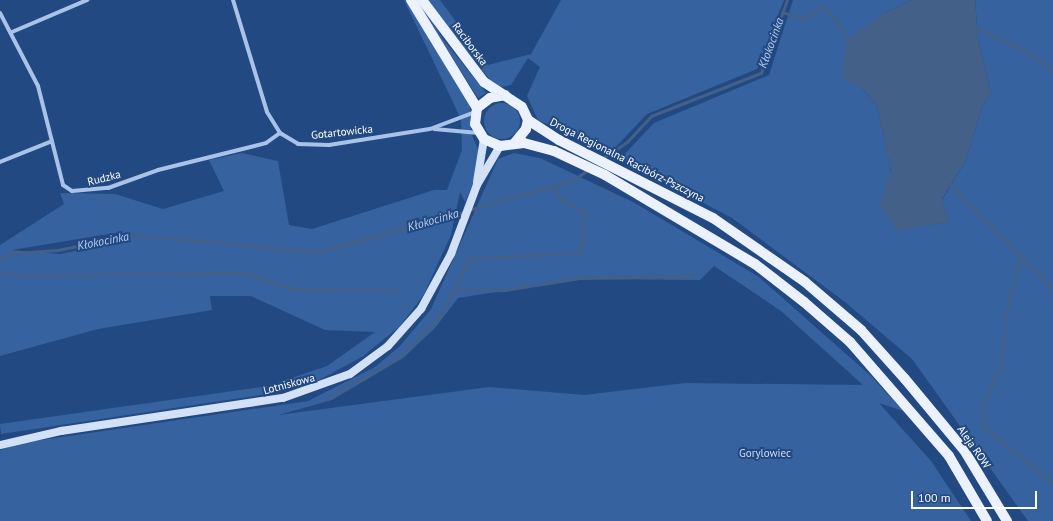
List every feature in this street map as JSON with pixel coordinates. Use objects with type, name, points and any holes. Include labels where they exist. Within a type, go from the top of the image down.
[{"type":"main road","points":[[412,0],[476,110],[482,136],[500,146],[528,143],[567,158],[605,176],[755,264],[804,302],[850,342],[949,456],[987,521]]},
{"type":"main road","name":"Raciborska","points":[[422,0],[484,82],[505,95]]},
{"type":"main road","points":[[476,110],[490,98],[505,95],[519,103],[528,120],[526,129],[514,144]]},
{"type":"main road","name":"Droga Regionalna Racibórz-Pszczyna","points":[[528,120],[583,151],[625,170],[713,218],[805,282],[861,330],[946,428]]},
{"type":"main road","name":"Lotniskowa","points":[[477,185],[482,136]]},
{"type":"main road","name":"Lotniskowa","points":[[0,445],[62,431],[267,402],[336,381],[374,357],[412,322],[430,295],[459,233],[477,185],[500,146]]},
{"type":"main road","name":"Aleja ROW","points":[[946,428],[964,450],[1007,521]]},
{"type":"street","points":[[12,32],[87,0]]},
{"type":"street","name":"Gotartowicka","points":[[232,0],[267,112],[280,133],[298,144],[319,146],[430,129],[476,110]]},
{"type":"street","name":"Rudzka","points":[[0,13],[12,32],[38,86],[63,185],[72,191],[88,192],[195,160],[266,143],[280,133]]},
{"type":"street","name":"Gotartowicka","points":[[430,129],[482,136]]},
{"type":"street","points":[[0,162],[52,141]]},
{"type":"green space","points":[[404,0],[409,0],[470,105],[471,133],[479,152],[474,182],[465,202],[460,192],[451,235],[423,296],[399,327],[362,357],[317,381],[267,394],[1,434],[0,424],[268,386],[327,366],[375,332],[325,330],[251,296],[210,296],[212,310],[98,329],[0,356],[0,245],[64,204],[60,193],[115,194],[163,209],[224,191],[209,160],[242,153],[278,161],[289,225],[312,229],[434,190],[447,190],[462,150],[461,119]],"holes":[[[121,232],[123,241],[60,254],[12,250]]]},
{"type":"green space","points":[[416,0],[419,0],[443,39],[486,93],[478,98]]},
{"type":"green space","points":[[426,0],[440,0],[488,65],[531,54],[561,0],[784,0],[757,69],[647,114],[609,154],[538,120],[527,96],[540,67],[528,58],[511,85],[501,87],[491,81]]},
{"type":"green space","points":[[793,0],[912,0],[882,14],[862,88],[877,106],[890,165],[897,230],[949,222],[942,200],[966,160],[983,104],[991,94],[978,38],[975,0],[1053,0],[1053,521],[1028,521],[912,359],[845,302],[732,218],[620,159],[654,123],[769,75]]},
{"type":"green space","points":[[502,103],[512,106],[517,111],[520,121],[517,131],[512,136],[502,139],[492,136],[487,131],[484,121],[487,111],[492,106]]},
{"type":"green space","name":"Gorylowiec","points":[[514,153],[540,158],[633,202],[759,277],[871,376],[903,411],[879,403],[931,461],[971,521],[0,521],[0,450],[21,443],[308,401],[375,367],[400,346],[431,309],[498,159]],"holes":[[[714,266],[781,311],[863,385],[685,383],[584,395],[489,387],[278,415],[332,400],[403,358],[435,328],[458,298],[576,279],[700,280]]]},
{"type":"shaded area","points":[[912,0],[975,0],[978,38],[991,94],[983,104],[966,160],[942,199],[949,222],[897,231],[880,205],[891,171],[877,106],[862,88],[841,78],[847,40],[882,14]]},
{"type":"waterway","name":"Kłokocinka","points":[[601,159],[627,142],[651,116],[761,73],[787,0]]},
{"type":"waterway","points":[[782,12],[805,19],[822,7],[839,22],[847,40]]},
{"type":"waterway","points":[[976,28],[1023,49],[1053,71]]},
{"type":"waterway","name":"Kłokocinka","points":[[469,210],[572,181],[588,170]]},
{"type":"waterway","points":[[951,185],[1053,288]]},
{"type":"waterway","points":[[328,399],[403,355],[440,316],[471,259],[582,252],[584,212],[563,201],[553,187]]},
{"type":"waterway","name":"Kłokocinka","points":[[0,260],[13,253],[58,250],[131,235],[319,252],[464,212]]},
{"type":"waterway","points":[[1021,258],[1006,316],[1002,363],[984,406],[984,427],[1053,483]]},
{"type":"waterway","points":[[0,272],[22,276],[246,273],[294,289],[399,291]]},
{"type":"waterway","points":[[455,291],[505,290],[581,278],[697,276]]}]
